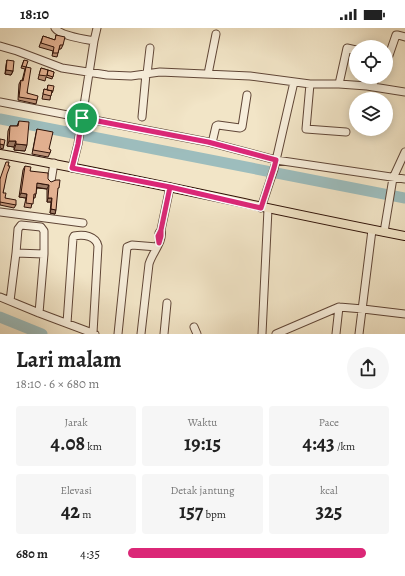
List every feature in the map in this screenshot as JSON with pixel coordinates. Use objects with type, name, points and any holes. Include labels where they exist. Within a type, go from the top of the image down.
[{"type":"main road","points":[[0,154],[54,163],[72,168],[405,236]]},
{"type":"street","points":[[55,28],[57,31],[64,34],[94,41]]},
{"type":"street","points":[[72,168],[78,144],[97,28]]},
{"type":"street","points":[[208,74],[216,34]]},
{"type":"street","points":[[393,42],[395,36],[398,35],[405,37]]},
{"type":"street","points":[[0,46],[62,68],[89,72],[131,76],[160,72],[250,76],[310,84],[339,84],[405,92]]},
{"type":"street","points":[[142,117],[150,48]]},
{"type":"street","points":[[339,84],[347,48],[349,48]]},
{"type":"street","points":[[262,334],[265,208],[269,182],[276,160],[294,82]]},
{"type":"street","points":[[310,84],[306,129],[346,132]]},
{"type":"street","points":[[212,143],[216,126],[242,127],[247,95]]},
{"type":"street","points":[[0,102],[212,143],[276,160],[405,180]]},
{"type":"street","points":[[384,232],[393,178],[405,152]]},
{"type":"street","points":[[51,181],[54,163]]},
{"type":"street","points":[[141,334],[149,264],[161,236],[170,187]]},
{"type":"street","points":[[0,212],[83,223]]},
{"type":"street","points":[[10,301],[18,229],[21,225],[41,227],[43,229],[44,254],[39,313]]},
{"type":"street","points":[[359,334],[372,230]]},
{"type":"street","points":[[0,297],[94,334],[98,246],[97,241],[90,236],[77,235],[73,238],[67,323]]},
{"type":"street","points":[[118,334],[127,247],[132,245],[158,245]]},
{"type":"street","points":[[16,253],[44,254]]},
{"type":"street","points":[[164,334],[167,303]]},
{"type":"street","points":[[336,334],[339,307]]},
{"type":"street","points":[[276,334],[339,307],[405,314]]},
{"type":"building","points":[[56,35],[65,37],[63,45],[60,45],[58,53],[53,53],[54,47],[41,43],[43,36],[55,40]]},
{"type":"building","points":[[7,60],[14,61],[13,71],[6,70]]},
{"type":"building","points":[[24,60],[28,61],[26,67],[22,66]]},
{"type":"building","points":[[26,67],[31,68],[27,93],[38,96],[37,100],[19,97],[21,80],[23,81]]},
{"type":"building","points":[[41,68],[48,70],[47,76],[39,75]]},
{"type":"building","points":[[48,70],[54,72],[53,77],[47,75]]},
{"type":"building","points":[[48,85],[54,86],[53,91],[47,90]]},
{"type":"building","points":[[44,89],[52,91],[51,96],[43,94]]},
{"type":"building","points":[[19,121],[29,122],[27,145],[16,144],[16,141],[9,141],[10,126],[18,126]]},
{"type":"building","points":[[37,129],[53,132],[49,149],[51,150],[50,153],[33,150]]},
{"type":"building","points":[[0,139],[5,140],[4,145],[0,144]]},
{"type":"building","points":[[6,162],[9,162],[8,166],[10,166],[3,193],[6,193],[5,198],[16,200],[16,205],[0,202],[0,179]]},
{"type":"building","points":[[25,166],[31,167],[30,171],[48,173],[48,179],[51,182],[60,180],[56,210],[51,209],[52,198],[48,198],[49,185],[37,183],[33,204],[26,203],[27,194],[21,193]]},
{"type":"waterway","points":[[0,119],[405,198]]},
{"type":"waterway","points":[[0,317],[42,334]]},
{"type":"route","points":[[82,118],[72,168],[170,187],[161,230],[159,231],[158,236],[159,243],[170,187],[261,208],[276,160],[208,142],[82,118]]}]
